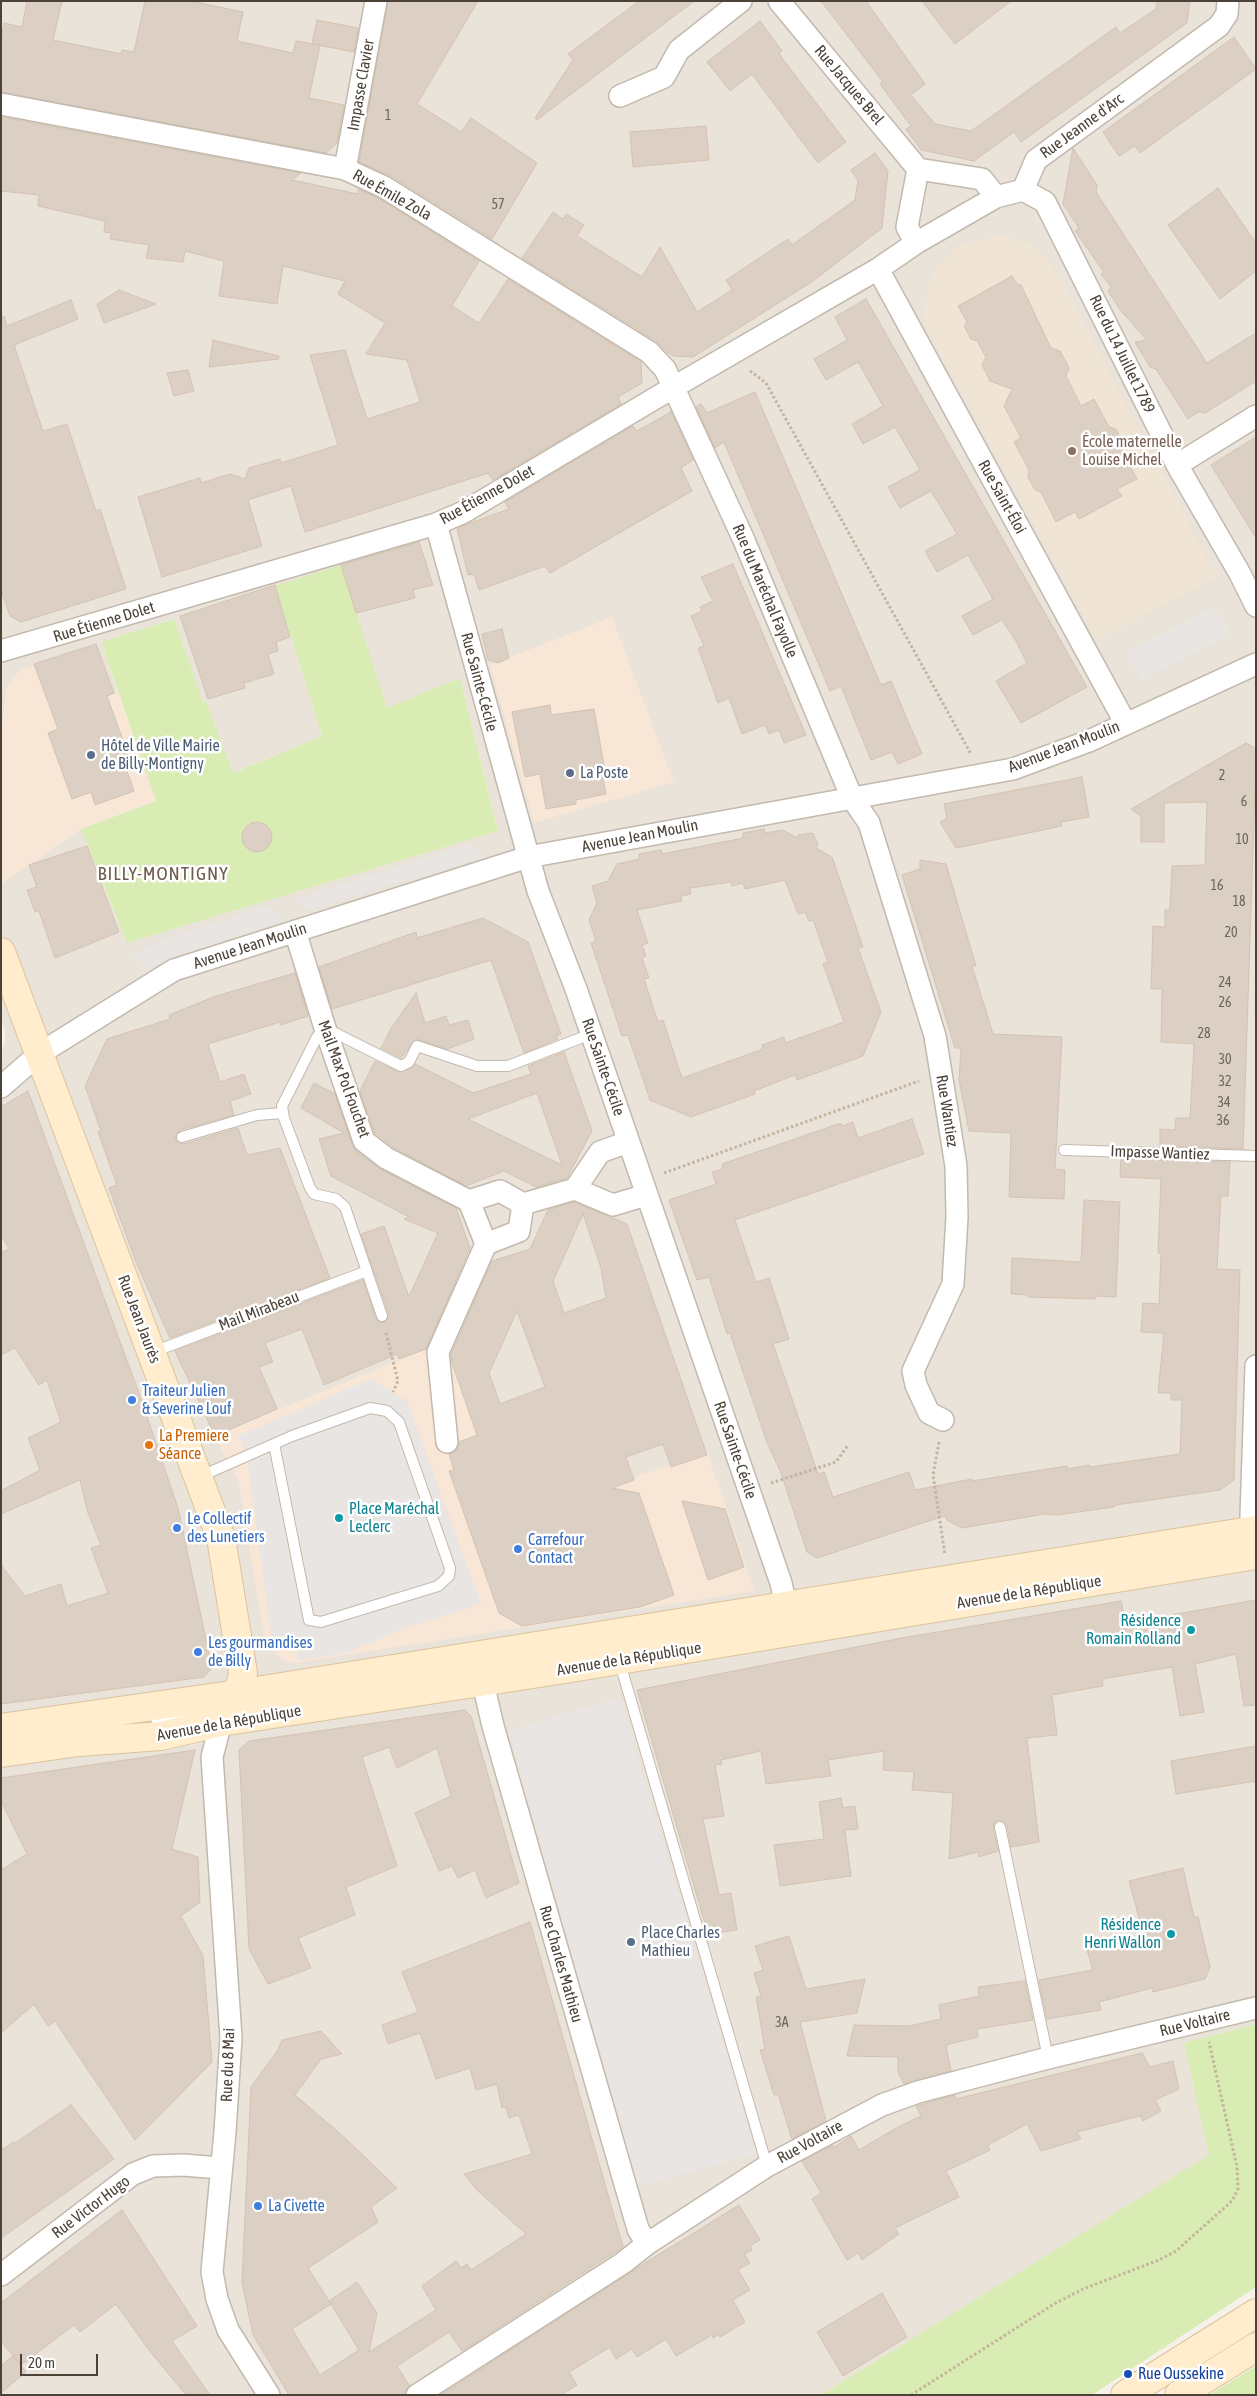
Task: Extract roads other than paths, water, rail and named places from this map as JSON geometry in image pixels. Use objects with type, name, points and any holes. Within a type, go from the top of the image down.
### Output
[{"type":"main road","name":"Rue Jean Jaurès","points":[[4,968],[39,1054],[222,1538],[243,1673],[238,1694]]},
{"type":"main road","name":"Avenue de la République","points":[[1,1752],[79,1742],[160,1736],[221,1722],[619,1660],[797,1613],[948,1579],[1253,1540]]},
{"type":"main road","name":"Avenue de la République","points":[[1,1728],[238,1694],[477,1655],[1226,1560],[1253,1540]]},
{"type":"main road","points":[[221,1722],[238,1694]]},
{"type":"main road","points":[[1125,2395],[1256,2313]]},
{"type":"main road","points":[[1186,2392],[1256,2347]]},
{"type":"street","name":"Impasse Clavier","points":[[345,169],[376,1]]},
{"type":"street","points":[[620,96],[664,77],[679,50],[741,1]]},
{"type":"street","name":"Rue Jacques Brel","points":[[779,1],[918,169]]},
{"type":"street","name":"Rue Jeanne d'Arc","points":[[1022,190],[1036,160],[1219,26],[1227,14],[1228,1]]},
{"type":"street","name":"Rue Émile Zola","points":[[1,104],[345,169],[384,187],[649,352],[665,369],[674,387]]},
{"type":"street","points":[[916,243],[907,227],[918,169],[982,179],[996,197]]},
{"type":"street","points":[[878,269],[916,243],[996,197],[1022,190]]},
{"type":"street","name":"Rue du 14 Juillet 1789","points":[[1022,190],[1045,202],[1178,465],[1239,572],[1256,606]]},
{"type":"street","name":"Rue Étienne Dolet","points":[[1,651],[436,524],[464,512],[878,269]]},
{"type":"street","name":"Rue Saint-Éloi","points":[[878,269],[1126,724]]},
{"type":"street","name":"Rue du Maréchal Fayolle","points":[[674,387],[743,538],[852,798]]},
{"type":"street","points":[[1178,465],[1256,416]]},
{"type":"street","name":"Rue Sainte-Cécile","points":[[436,524],[538,891],[591,1034],[748,1490],[797,1613]]},
{"type":"street","name":"Avenue Jean Moulin","points":[[1,1087],[39,1054],[174,970],[528,857],[1013,769],[1089,741],[1256,664]]},
{"type":"street","name":"Rue Wantiez","points":[[852,798],[869,824],[934,1036],[956,1166],[957,1217],[953,1284],[913,1371],[916,1385],[929,1412],[943,1420]]},
{"type":"street","name":"Mail Max Pol Fouchet","points":[[296,931],[325,1028],[364,1141],[386,1158],[469,1201]]},
{"type":"street","points":[[575,1189],[600,1152],[628,1142]]},
{"type":"street","points":[[486,1244],[469,1201],[500,1191],[524,1204],[575,1189],[613,1205],[644,1189]]},
{"type":"street","points":[[447,1442],[438,1352],[486,1244],[519,1231],[524,1204]]},
{"type":"street","points":[[1253,1540],[1251,1516],[1256,1366]]},
{"type":"street","name":"Rue Charles Mathieu","points":[[477,1655],[481,1683],[638,2229],[647,2244]]},
{"type":"street","name":"Rue du 8 Mai","points":[[221,1722],[212,1757],[231,2038],[225,2132],[220,2168],[212,2272],[217,2299],[228,2330],[269,2395]]},
{"type":"street","name":"Rue Voltaire","points":[[417,2395],[623,2263],[647,2244],[767,2166],[823,2134],[882,2105],[918,2092],[1048,2058],[1256,2008]]},
{"type":"street","name":"Rue Victor Hugo","points":[[1,2275],[133,2174],[154,2166],[183,2165],[220,2168]]},
{"type":"lane","points":[[382,1316],[345,1206],[336,1199],[314,1194],[310,1188],[283,1113],[282,1106],[316,1037],[325,1028],[402,1066],[409,1062],[417,1046],[477,1066],[508,1066],[591,1034]]},
{"type":"lane","points":[[182,1137],[256,1115],[283,1113]]},
{"type":"lane","name":"Impasse Wantiez","points":[[1064,1150],[1256,1156]]},
{"type":"lane","name":"Mail Mirabeau","points":[[152,1353],[367,1271]]},
{"type":"lane","points":[[198,1477],[274,1444],[370,1408],[387,1412],[398,1422],[450,1568],[449,1576],[438,1586],[321,1622],[309,1620],[274,1444]]},
{"type":"lane","points":[[797,1613],[841,1608]]},
{"type":"lane","points":[[619,1660],[767,2166]]},
{"type":"lane","points":[[146,1721],[174,1717],[221,1722]]},
{"type":"lane","points":[[1000,1827],[1048,2058]]},
{"type":"place","name":"École maternelle Louise Michel","points":[[1072,451]]},
{"type":"place","name":"Hôtel de Ville Mairie de Billy-Montigny","points":[[91,755]]},
{"type":"place","name":"La Poste","points":[[570,773]]},
{"type":"place","name":"Traiteur Julien & Severine Louf","points":[[132,1400]]},
{"type":"place","name":"La Premiere Séance","points":[[149,1445]]},
{"type":"place","name":"Place Maréchal Leclerc","points":[[339,1518]]},
{"type":"place","name":"Le Collectif des Lunetiers","points":[[177,1528]]},
{"type":"place","name":"Carrefour Contact","points":[[518,1549]]},
{"type":"place","name":"Résidence Romain Rolland","points":[[1191,1630]]},
{"type":"place","name":"Les gourmandises de Billy","points":[[198,1652]]},
{"type":"place","name":"Résidence Henri Wallon","points":[[1171,1934]]},
{"type":"place","name":"Place Charles Mathieu","points":[[631,1942]]},
{"type":"place","name":"La Civette","points":[[258,2206]]},
{"type":"place","name":"Rue Oussekine","points":[[1128,2374]]},
{"type":"district","name":"BILLY-MONTIGNY","points":[[163,874]]}]
